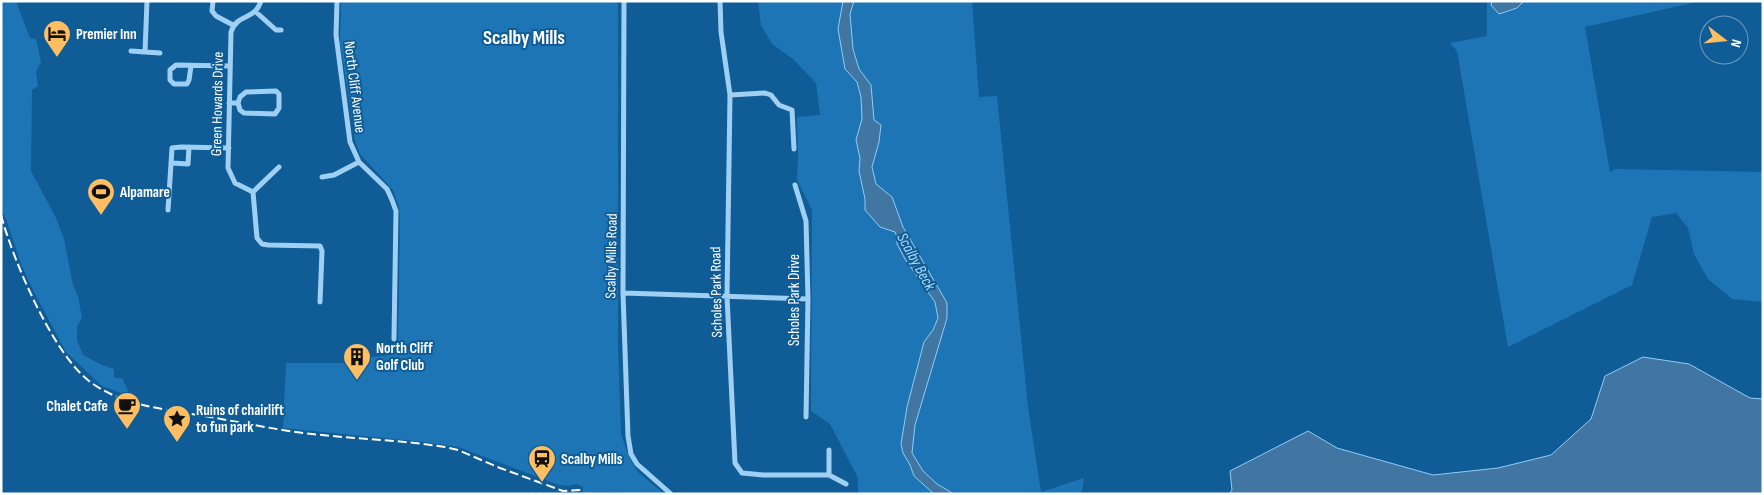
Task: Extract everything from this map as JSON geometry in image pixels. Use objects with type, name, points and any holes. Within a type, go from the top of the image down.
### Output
[{"type":"street","points":[[145,52],[148,1]]},
{"type":"street","points":[[213,1],[212,11],[216,16],[233,25],[256,12],[261,1]]},
{"type":"street","name":"North Cliff Avenue","points":[[337,1],[336,35],[350,142],[358,162],[386,189],[396,211],[394,339]]},
{"type":"street","name":"Scalby Mills Road","points":[[624,1],[623,293],[628,436],[631,454],[641,468],[671,494]]},
{"type":"street","name":"Scholes Park Road","points":[[720,1],[721,32],[730,95],[727,296],[735,463],[742,472],[763,475],[828,475],[846,484]]},
{"type":"street","points":[[256,12],[276,30],[281,30]]},
{"type":"street","name":"Green Howards Drive","points":[[233,25],[229,66],[228,168],[235,183],[253,192]]},
{"type":"street","points":[[131,51],[160,53]]},
{"type":"street","points":[[190,66],[187,84],[174,84],[170,80],[170,70],[176,65],[229,66]]},
{"type":"street","points":[[276,91],[279,94],[279,108],[275,114],[244,113],[240,110],[238,103],[240,97],[246,92],[276,91]]},
{"type":"street","points":[[730,95],[765,93],[771,95],[779,105],[792,110],[794,149]]},
{"type":"street","points":[[229,103],[238,103]]},
{"type":"street","points":[[172,163],[188,164],[189,147]]},
{"type":"street","points":[[168,210],[172,148],[229,148]]},
{"type":"street","points":[[322,177],[334,175],[358,162]]},
{"type":"street","points":[[279,167],[253,192],[257,238],[262,244],[268,245],[320,246],[322,251],[320,302]]},
{"type":"street","name":"Scholes Park Drive","points":[[795,185],[806,221],[808,299],[806,417]]},
{"type":"street","points":[[623,293],[808,299]]},
{"type":"street","points":[[828,475],[829,450]]},
{"type":"shaded area","points":[[1,1],[16,1],[30,38],[36,39],[41,62],[36,72],[38,86],[32,90],[31,171],[56,218],[64,239],[82,318],[77,326],[77,340],[83,355],[114,369],[114,378],[122,378],[132,397],[102,386],[66,352],[21,264],[1,209]]},
{"type":"shaded area","name":"North Cliff Golf Club","points":[[341,1],[618,1],[618,346],[621,434],[629,457],[638,472],[664,494],[596,492],[583,494],[583,487],[576,484],[568,486],[559,485],[458,447],[283,428],[286,363],[346,363],[348,353],[362,353],[372,357],[391,355],[398,340],[399,207],[393,190],[360,154],[355,140],[340,42]]},
{"type":"shaded area","points":[[758,1],[843,1],[838,29],[845,69],[857,82],[861,97],[862,119],[856,140],[860,158],[859,171],[865,199],[865,210],[880,227],[895,232],[897,244],[905,259],[935,302],[938,318],[933,330],[924,342],[903,453],[914,476],[934,494],[858,494],[858,478],[830,424],[811,411],[812,210],[797,180],[797,117],[820,115],[816,83],[793,59],[772,44],[761,25]]},
{"type":"shaded area","points":[[854,1],[972,1],[979,97],[997,96],[1028,407],[1041,492],[1084,478],[1082,491],[1078,494],[954,494],[937,484],[923,471],[911,453],[915,425],[947,303],[903,227],[892,197],[876,184],[872,167],[879,142],[874,120],[871,85],[859,69],[853,49],[850,14]]},
{"type":"shaded area","points":[[1487,1],[1492,1],[1491,5],[1517,8],[1524,1],[1701,1],[1585,27],[1610,172],[1615,169],[1763,172],[1763,302],[1732,299],[1708,279],[1694,254],[1688,228],[1676,213],[1652,217],[1632,285],[1508,347],[1457,51],[1450,43],[1487,36]]},
{"type":"water","name":"Scalby Beck","points":[[843,1],[854,1],[850,14],[853,49],[859,69],[871,85],[874,120],[881,125],[879,142],[872,167],[876,184],[892,197],[903,227],[947,303],[947,318],[915,425],[912,453],[923,471],[937,484],[954,494],[934,494],[914,476],[903,453],[901,444],[907,407],[924,342],[933,330],[938,318],[935,302],[905,259],[897,244],[895,232],[880,227],[865,210],[865,199],[859,171],[860,158],[856,140],[862,119],[861,97],[857,82],[845,69],[838,29]]},
{"type":"water","points":[[1492,1],[1524,1],[1517,8],[1499,14],[1491,5]]},
{"type":"water","points":[[1643,357],[1689,364],[1750,398],[1763,399],[1763,494],[1229,494],[1232,490],[1230,471],[1308,431],[1337,448],[1433,475],[1498,468],[1551,455],[1591,419],[1605,376]]},
{"type":"railway","points":[[1,215],[24,280],[48,328],[61,349],[89,381],[115,396],[144,405],[285,430],[445,447],[458,450],[563,491],[581,490]]},
{"type":"place","name":"Premier Inn","points":[[57,58]]},
{"type":"place","name":"Alpamare","points":[[101,216]]},
{"type":"place","name":"North Cliff Golf Club","points":[[357,381]]},
{"type":"place","name":"Chalet Cafe","points":[[127,430]]},
{"type":"place","name":"Ruins of chairlift to fun park","points":[[177,443]]},
{"type":"place","name":"Scalby Mills","points":[[542,483]]},
{"type":"district","name":"Scalby Mills","points":[[524,37]]}]
